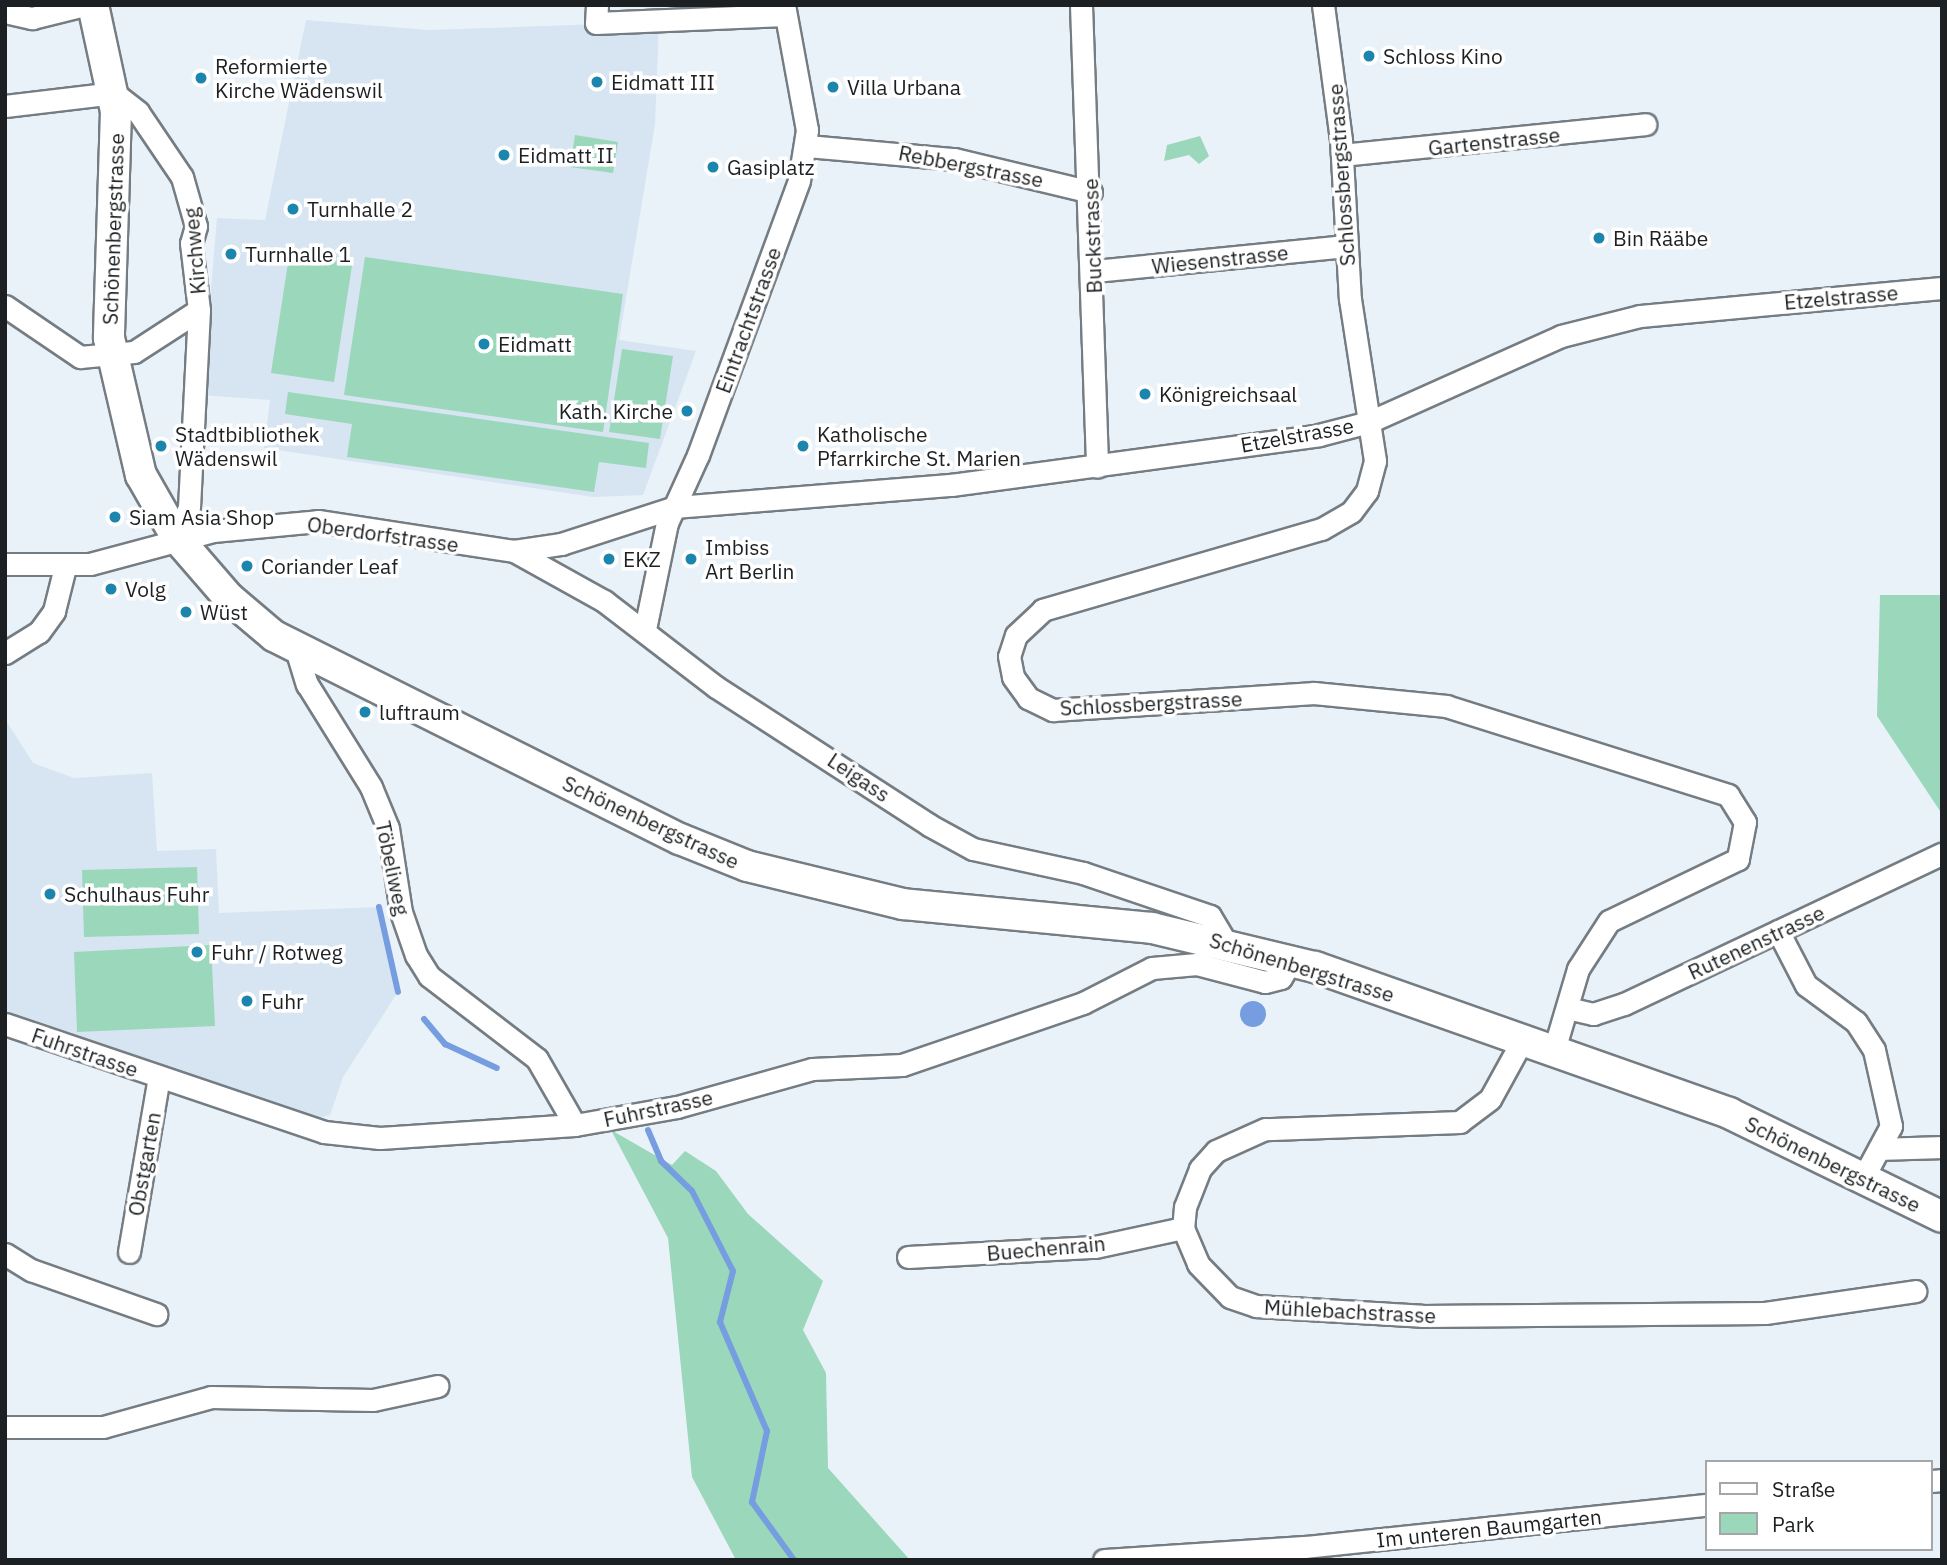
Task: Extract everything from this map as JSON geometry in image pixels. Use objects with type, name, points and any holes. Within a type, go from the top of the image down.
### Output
[{"type":"street","points":[[5,12],[32,18],[85,5]]},
{"type":"street","name":"Schönenbergstrasse","points":[[93,5],[114,93],[111,355],[145,484],[177,538],[229,598],[296,649],[747,866],[903,904],[1107,922],[1225,941],[1291,960],[1729,1113],[1864,1176],[1942,1217]]},
{"type":"street","name":"Buckstrasse","points":[[1081,5],[1094,271],[1097,467]]},
{"type":"street","name":"Schlossbergstrasse","points":[[1323,5],[1342,155],[1346,246],[1372,476],[1341,520],[1044,610],[1016,635],[1009,656],[1013,677],[1028,698],[1053,710],[1314,693],[1434,704],[1727,795],[1745,822],[1738,859],[1609,921],[1591,941],[1554,1050]]},
{"type":"street","points":[[596,14],[659,22],[784,10]]},
{"type":"street","name":"Eintrachtstrasse","points":[[645,629],[654,569],[807,146],[784,10]]},
{"type":"street","points":[[5,106],[114,93]]},
{"type":"street","name":"Kirchweg","points":[[114,93],[138,112],[182,177],[195,226],[191,243],[199,310],[189,508],[177,538]]},
{"type":"street","name":"Gartenstrasse","points":[[1342,155],[1645,124]]},
{"type":"street","name":"Rebbergstrasse","points":[[807,146],[954,159],[1091,192]]},
{"type":"street","name":"Wiesenstrasse","points":[[1094,271],[1346,246]]},
{"type":"street","name":"Etzelstrasse","points":[[675,507],[1097,467],[1368,422],[1561,336],[1628,318],[1942,288]]},
{"type":"street","name":"Kirchweg","points":[[5,306],[80,357],[134,352],[199,310]]},
{"type":"street","name":"Oberdorfstrasse","points":[[5,564],[65,567],[177,538],[318,521],[514,551],[561,544],[675,507]]},
{"type":"street","name":"Leigass","points":[[514,551],[645,629],[716,687],[940,831],[973,849],[1083,873],[1210,916],[1225,941]]},
{"type":"street","points":[[5,653],[39,632],[54,611],[65,567]]},
{"type":"street","name":"Töbeliweg","points":[[296,649],[307,684],[371,787],[388,828],[401,912],[416,955],[429,976],[537,1059],[575,1125]]},
{"type":"street","name":"Rutenenstrasse","points":[[1567,1008],[1593,1014],[1625,1004],[1942,853]]},
{"type":"street","points":[[1777,931],[1806,985],[1856,1022],[1874,1050],[1891,1126],[1864,1176]]},
{"type":"street","name":"Fuhrstrasse","points":[[5,1024],[324,1132],[355,1136],[575,1125],[677,1107],[812,1069],[902,1065],[1083,1003],[1152,968],[1196,964],[1265,982],[1281,978],[1291,960]]},
{"type":"street","points":[[1183,1228],[1200,1169],[1239,1137],[1287,1127],[1460,1122],[1490,1099],[1523,1039]]},
{"type":"street","name":"Obstgarten","points":[[129,1252],[159,1077]]},
{"type":"street","points":[[1879,1149],[1942,1147]]},
{"type":"street","name":"Buechenrain","points":[[908,1257],[1096,1247],[1183,1228]]},
{"type":"street","name":"Mühlebachstrasse","points":[[1183,1228],[1211,1281],[1230,1297],[1256,1306],[1564,1319],[1765,1313],[1915,1291]]},
{"type":"street","points":[[5,1254],[32,1270],[156,1314]]},
{"type":"street","points":[[5,1427],[103,1427],[211,1398],[373,1400],[438,1386]]},
{"type":"street","name":"Im unteren Baumgarten","points":[[1104,1560],[1305,1547],[1706,1505]]},
{"type":"shaded area","name":"Eidmatt","points":[[306,20],[428,30],[659,22],[655,124],[619,340],[696,351],[643,495],[593,497],[264,448],[270,400],[202,395],[217,218],[265,220]]},
{"type":"shaded area","name":"Fuhr / Rotweg","points":[[5,719],[33,763],[74,778],[152,773],[157,851],[216,849],[219,913],[379,907],[398,992],[343,1077],[330,1115],[314,1119],[5,1015]]},
{"type":"green space","points":[[575,135],[618,142],[613,173],[570,167]]},
{"type":"green space","points":[[1200,136],[1209,156],[1199,164],[1189,155],[1164,161],[1167,145]]},
{"type":"green space","points":[[290,250],[353,259],[334,382],[271,373]]},
{"type":"green space","name":"Eidmatt","points":[[365,257],[623,294],[603,432],[344,395]]},
{"type":"green space","points":[[622,349],[673,356],[660,439],[609,432]]},
{"type":"green space","points":[[288,392],[649,443],[646,468],[599,462],[594,492],[347,457],[352,424],[285,414]]},
{"type":"green space","points":[[1880,595],[1942,595],[1942,814],[1877,716]]},
{"type":"green space","points":[[197,867],[199,934],[84,937],[82,870]]},
{"type":"green space","points":[[211,945],[215,1026],[77,1032],[74,952]]},
{"type":"green space","points":[[611,1130],[672,1165],[685,1151],[716,1171],[748,1214],[823,1281],[803,1330],[826,1373],[828,1468],[910,1560],[736,1560],[692,1477],[668,1238]]},
{"type":"water","points":[[1253,1001],[1262,1005],[1266,1014],[1262,1023],[1253,1027],[1244,1023],[1240,1014],[1244,1005]]},
{"type":"waterway","points":[[379,907],[398,992]]},
{"type":"waterway","points":[[424,1019],[445,1044],[497,1068]]},
{"type":"waterway","points":[[648,1130],[661,1161],[692,1191],[733,1271],[720,1322],[767,1431],[752,1502],[794,1560]]},
{"type":"place","name":"Schloss Kino","points":[[1369,56]]},
{"type":"place","name":"Reformierte Kirche Wädenswil","points":[[201,78]]},
{"type":"place","name":"Eidmatt III","points":[[597,82]]},
{"type":"place","name":"Villa Urbana","points":[[833,87]]},
{"type":"place","name":"Eidmatt II","points":[[504,155]]},
{"type":"place","name":"Gasiplatz","points":[[713,167]]},
{"type":"place","name":"Turnhalle 2","points":[[293,209]]},
{"type":"place","name":"Bin Rääbe","points":[[1599,238]]},
{"type":"place","name":"Turnhalle 1","points":[[231,254]]},
{"type":"place","name":"Eidmatt","points":[[484,344]]},
{"type":"place","name":"Königreichsaal","points":[[1145,394]]},
{"type":"place","name":"Kath. Kirche","points":[[687,411]]},
{"type":"place","name":"Stadtbibliothek Wädenswil","points":[[161,446]]},
{"type":"place","name":"Katholische Pfarrkirche St. Marien","points":[[803,446]]},
{"type":"place","name":"Siam Asia Shop","points":[[115,517]]},
{"type":"place","name":"EKZ","points":[[609,559]]},
{"type":"place","name":"Imbiss Art Berlin","points":[[691,559]]},
{"type":"place","name":"Coriander Leaf","points":[[247,566]]},
{"type":"place","name":"Volg","points":[[111,589]]},
{"type":"place","name":"Wüst","points":[[186,612]]},
{"type":"place","name":"luftraum","points":[[365,712]]},
{"type":"place","name":"Schulhaus Fuhr","points":[[50,894]]},
{"type":"place","name":"Fuhr / Rotweg","points":[[197,952]]},
{"type":"place","name":"Fuhr","points":[[247,1001]]}]
